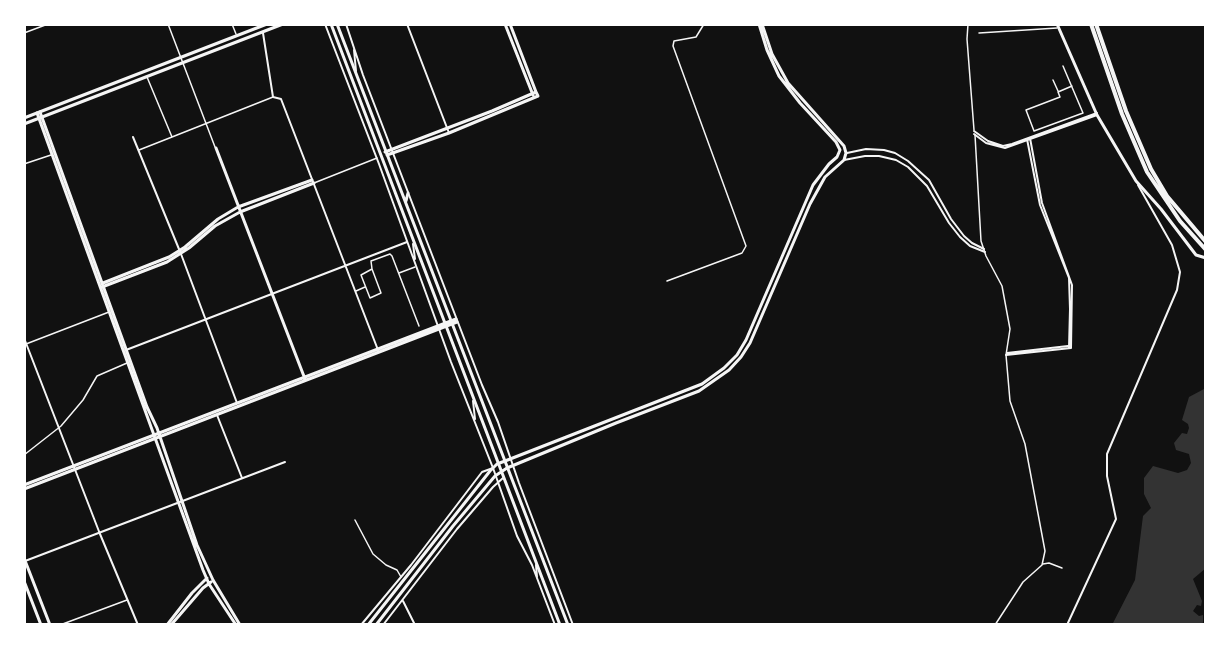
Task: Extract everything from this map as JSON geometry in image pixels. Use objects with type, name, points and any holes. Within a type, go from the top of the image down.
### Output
[{"type":"highway","points":[[1091,24],[1122,114],[1146,172],[1163,199],[1195,234],[1206,242]]},
{"type":"highway","points":[[1096,24],[1142,151],[1167,196],[1206,250]]},
{"type":"main road","points":[[24,118],[39,115],[146,76],[267,24]]},
{"type":"main road","points":[[24,124],[39,115],[183,59],[283,24]]},
{"type":"main road","points":[[331,24],[560,625]]},
{"type":"main road","points":[[338,24],[568,625]]},
{"type":"main road","points":[[392,151],[449,133],[538,96],[534,93],[505,24]]},
{"type":"main road","points":[[510,24],[534,93]]},
{"type":"main road","points":[[376,625],[437,546],[500,471],[616,423],[699,392],[729,370],[750,343],[817,190],[825,177],[844,160],[846,153],[844,146],[798,96],[783,76],[769,48],[761,24]]},
{"type":"main road","points":[[368,625],[497,464],[692,388],[712,378],[724,368],[747,340],[813,185],[840,150],[836,142],[779,76],[767,50],[761,24]]},
{"type":"main road","points":[[1058,26],[1097,114],[1136,181],[1196,255],[1206,258]]},
{"type":"main road","points":[[386,154],[534,93]]},
{"type":"main road","points":[[39,115],[102,285],[109,312],[157,436]]},
{"type":"main road","points":[[39,115],[207,579],[238,625]]},
{"type":"main road","points":[[216,148],[305,379]]},
{"type":"main road","points":[[102,285],[180,253],[214,226],[240,212],[313,182]]},
{"type":"main road","points":[[180,253],[208,226],[238,207],[313,182]]},
{"type":"main road","points":[[405,203],[408,193]]},
{"type":"main road","points":[[24,487],[457,321]]},
{"type":"main road","points":[[157,436],[217,415],[238,405]]},
{"type":"main road","points":[[180,502],[213,580],[238,625]]},
{"type":"main road","points":[[25,560],[50,625]]},
{"type":"main road","points":[[169,625],[192,593],[211,575]]},
{"type":"main road","points":[[169,625],[213,580]]},
{"type":"main road","points":[[24,581],[41,625]]},
{"type":"street","points":[[24,33],[48,24]]},
{"type":"street","points":[[168,24],[216,148]]},
{"type":"street","points":[[232,24],[237,36]]},
{"type":"street","points":[[325,24],[517,536],[555,625]]},
{"type":"street","points":[[346,24],[363,75],[514,465],[573,625]]},
{"type":"street","points":[[407,24],[449,133]]},
{"type":"street","points":[[667,281],[742,253],[746,246],[673,46],[674,41],[696,37],[704,24]]},
{"type":"street","points":[[968,24],[967,39],[981,240],[1002,286],[1010,329],[1006,354],[1010,401],[1025,444],[1045,551],[1042,565]]},
{"type":"street","points":[[979,33],[1054,29],[1058,26]]},
{"type":"street","points":[[262,32],[273,97]]},
{"type":"street","points":[[353,43],[357,74]]},
{"type":"street","points":[[1053,80],[1060,97],[1026,110],[1034,131],[1083,112],[1064,66]]},
{"type":"street","points":[[146,76],[172,137]]},
{"type":"street","points":[[1058,92],[1072,86]]},
{"type":"street","points":[[139,150],[273,97],[281,99],[378,351]]},
{"type":"street","points":[[974,133],[1003,146],[1029,140],[1097,114]]},
{"type":"street","points":[[1029,140],[1097,114]]},
{"type":"street","points":[[1057,122],[1059,128]]},
{"type":"street","points":[[133,137],[238,405]]},
{"type":"street","points":[[1006,354],[1070,347],[1073,294],[1071,278],[1042,203],[1029,140]]},
{"type":"street","points":[[846,153],[866,149],[885,151],[908,161],[929,180],[964,236],[985,251]]},
{"type":"street","points":[[24,164],[52,155]]},
{"type":"street","points":[[313,182],[381,156]]},
{"type":"street","points":[[844,160],[865,156],[884,157],[906,166],[927,186],[960,237],[969,246],[985,251]]},
{"type":"street","points":[[1067,625],[1116,519],[1107,476],[1107,454],[1178,290],[1180,272],[1172,246],[1136,181]]},
{"type":"street","points":[[412,235],[417,266]]},
{"type":"street","points":[[125,350],[408,242]]},
{"type":"street","points":[[372,269],[361,275],[370,298],[381,293],[371,261],[390,254],[419,326]]},
{"type":"street","points":[[399,273],[417,266]]},
{"type":"street","points":[[356,291],[366,287]]},
{"type":"street","points":[[26,344],[109,312]]},
{"type":"street","points":[[24,338],[138,625]]},
{"type":"street","points":[[24,455],[58,428],[83,400],[97,376],[128,362]]},
{"type":"street","points":[[473,400],[475,422]]},
{"type":"street","points":[[217,415],[242,478]]},
{"type":"street","points":[[25,560],[100,534],[285,462]]},
{"type":"street","points":[[361,625],[411,565],[482,472],[493,468]]},
{"type":"street","points":[[383,625],[451,537],[497,482],[503,478]]},
{"type":"street","points":[[354,520],[373,554],[386,565],[397,570],[401,577]]},
{"type":"street","points":[[437,546],[451,537]]},
{"type":"street","points":[[536,559],[537,579]]},
{"type":"street","points":[[411,565],[420,561]]},
{"type":"street","points":[[995,625],[1023,582],[1042,565],[1049,562],[1062,568]]},
{"type":"street","points":[[60,625],[128,599]]},
{"type":"street","points":[[402,601],[415,625]]},
{"type":"shaded area","points":[[1206,383],[1206,568],[1193,579],[1202,601],[1201,606],[1197,605],[1193,611],[1199,616],[1203,615],[1202,625],[1112,625],[1135,580],[1143,516],[1151,508],[1144,494],[1144,478],[1153,466],[1178,473],[1187,470],[1191,463],[1189,454],[1176,450],[1174,443],[1182,433],[1187,434],[1189,428],[1188,424],[1182,420],[1189,397],[1204,389]]}]
